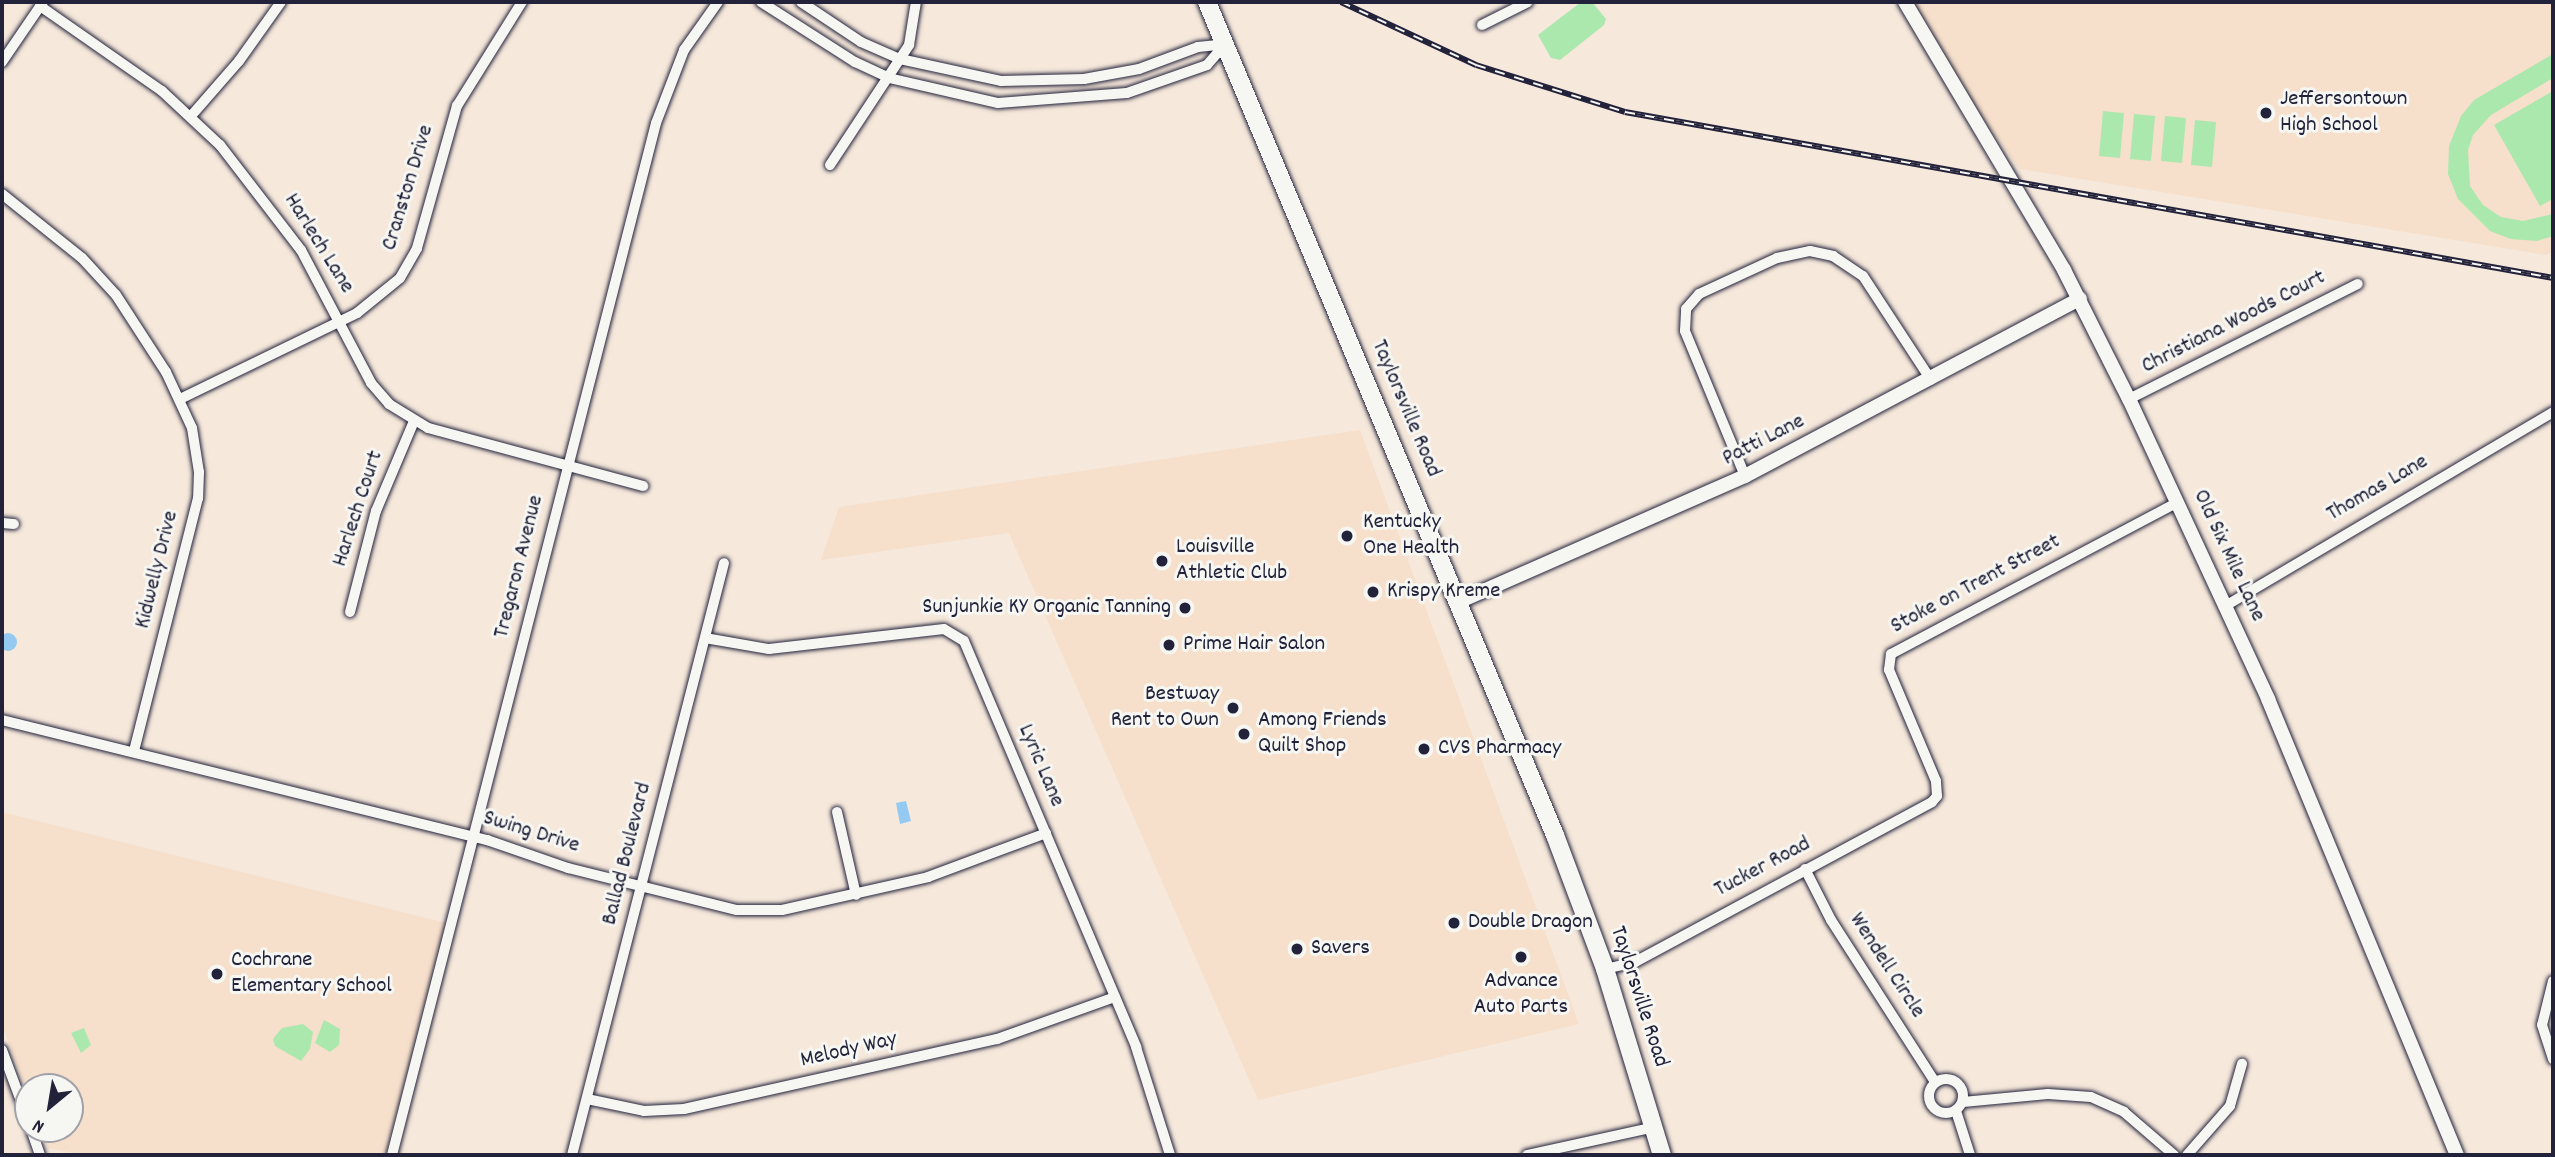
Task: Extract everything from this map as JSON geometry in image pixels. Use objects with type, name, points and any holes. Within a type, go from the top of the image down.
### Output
[{"type":"main road","name":"Taylorsville Road","points":[[1208,2],[1458,602],[1605,969],[1662,1155]]},
{"type":"street","points":[[191,116],[239,61],[281,2]]},
{"type":"street","name":"Cranston Drive","points":[[180,399],[340,322],[379,299],[407,268],[417,248],[457,106],[522,2]]},
{"type":"street","name":"Tregaron Avenue","points":[[392,1155],[664,98],[684,50],[718,2]]},
{"type":"street","points":[[761,2],[855,62],[889,78],[998,103],[1099,97],[1136,91],[1207,65],[1225,44]]},
{"type":"street","points":[[801,2],[861,42],[900,59],[973,77],[1057,82],[1139,69],[1198,47],[1225,44]]},
{"type":"street","points":[[830,165],[909,44],[916,2]]},
{"type":"street","points":[[1482,26],[1528,2]]},
{"type":"street","name":"Old Six Mile Lane","points":[[1905,2],[2080,299],[2129,399],[2227,605],[2457,1155]]},
{"type":"street","points":[[2,62],[41,4]]},
{"type":"street","name":"Harlech Lane","points":[[41,4],[121,60],[191,116],[281,219],[379,394],[414,421],[643,486]]},
{"type":"street","name":"Kidwelly Drive","points":[[2,194],[82,258],[116,295],[180,399],[198,455],[198,498],[134,751]]},
{"type":"street","points":[[1745,476],[1685,331],[1686,309],[1699,294],[1777,258],[1810,251],[1833,256],[1863,275],[1930,380]]},
{"type":"street","name":"Christiana Woods Court","points":[[2129,399],[2358,284]]},
{"type":"street","name":"Patti Lane","points":[[1458,602],[1745,476],[2080,299]]},
{"type":"street","name":"Thomas Lane","points":[[2227,605],[2553,412]]},
{"type":"street","name":"Harlech Court","points":[[351,612],[376,511],[414,421]]},
{"type":"street","name":"Stoke on Trent Street","points":[[1937,796],[1936,781],[1889,670],[1891,654],[2178,502]]},
{"type":"street","points":[[2,523],[14,524]]},
{"type":"street","name":"Ballad Boulevard","points":[[572,1155],[724,563]]},
{"type":"street","name":"Lyric Lane","points":[[705,638],[769,649],[936,629],[956,634],[968,648],[1115,997],[1150,1086],[1170,1155]]},
{"type":"street","name":"Swing Drive","points":[[2,720],[473,837],[641,887],[737,910],[764,912],[856,895],[964,867],[1046,833]]},
{"type":"street","name":"Tucker Road","points":[[1605,969],[1635,962],[1937,796]]},
{"type":"street","points":[[836,812],[856,895]]},
{"type":"street","name":"Wendell Circle","points":[[1805,870],[1830,920],[1935,1082]]},
{"type":"street","points":[[2553,981],[2542,1025],[2553,1059]]},
{"type":"street","name":"Melody Way","points":[[587,1099],[644,1111],[684,1109],[997,1039],[1115,997]]},
{"type":"street","points":[[2,1050],[14,1082]]},
{"type":"street","points":[[2187,1155],[2230,1106],[2242,1064]]},
{"type":"street","name":"Wendell Circle","points":[[1935,1082],[1956,1082],[1959,1106],[1944,1114],[1930,1104],[1928,1092],[1935,1082]]},
{"type":"street","points":[[1970,1155],[1959,1106],[2048,1094],[2091,1097],[2124,1112],[2174,1155]]},
{"type":"street","points":[[1527,1155],[1654,1127]]},
{"type":"shaded area","name":"Jeffersontown High School","points":[[1907,2],[2553,2],[2553,251],[2546,255],[2020,169],[1938,58]]},
{"type":"shaded area","points":[[1360,430],[1579,1024],[1258,1100],[1009,533],[821,560],[839,507]]},
{"type":"shaded area","name":"Cochrane Elementary School","points":[[2,812],[446,923],[386,1155],[84,1155],[48,1148],[46,1143],[84,1143],[84,1073],[20,1073],[2,1025]]},
{"type":"green space","points":[[1581,2],[1592,2],[1606,19],[1604,25],[1560,60],[1551,58],[1538,35]]},
{"type":"green space","points":[[2553,54],[2553,78],[2491,115],[2473,135],[2468,150],[2470,186],[2483,205],[2501,217],[2523,221],[2553,214],[2553,236],[2537,241],[2511,239],[2490,231],[2458,199],[2448,174],[2449,146],[2461,116],[2474,100]]},
{"type":"green space","points":[[2553,91],[2553,199],[2540,206],[2494,125]]},
{"type":"green space","points":[[2103,111],[2124,113],[2120,158],[2099,156]]},
{"type":"green space","points":[[2134,114],[2155,116],[2151,161],[2130,159]]},
{"type":"green space","points":[[2165,116],[2186,118],[2182,163],[2161,161]]},
{"type":"green space","points":[[2195,120],[2216,122],[2212,167],[2191,165]]},
{"type":"green space","points":[[324,1020],[340,1029],[339,1045],[330,1052],[315,1043]]},
{"type":"green space","points":[[303,1024],[313,1032],[310,1049],[301,1061],[275,1046],[273,1039],[282,1028]]},
{"type":"green space","points":[[84,1028],[91,1045],[81,1053],[71,1033]]},
{"type":"water","points":[[8,633],[14,636],[17,642],[14,648],[8,651],[2,648],[-1,642],[2,636]]},
{"type":"water","points":[[906,801],[911,821],[900,824],[896,803]]},
{"type":"railway","points":[[1341,2],[1476,65],[1625,112],[2553,278]]},
{"type":"place","name":"Jeffersontown High School","points":[[2266,113]]},
{"type":"place","name":"Kentucky One Health","points":[[1347,536]]},
{"type":"place","name":"Louisville Athletic Club","points":[[1162,561]]},
{"type":"place","name":"Krispy Kreme","points":[[1373,592]]},
{"type":"place","name":"Sunjunkie KY Organic Tanning","points":[[1185,608]]},
{"type":"place","name":"Prime Hair Salon","points":[[1169,645]]},
{"type":"place","name":"Bestway Rent to Own","points":[[1233,708]]},
{"type":"place","name":"Among Friends Quilt Shop","points":[[1244,734]]},
{"type":"place","name":"CVS Pharmacy","points":[[1424,749]]},
{"type":"place","name":"Double Dragon","points":[[1454,923]]},
{"type":"place","name":"Savers","points":[[1297,949]]},
{"type":"place","name":"Advance Auto Parts","points":[[1521,957]]},
{"type":"place","name":"Cochrane Elementary School","points":[[217,974]]}]
